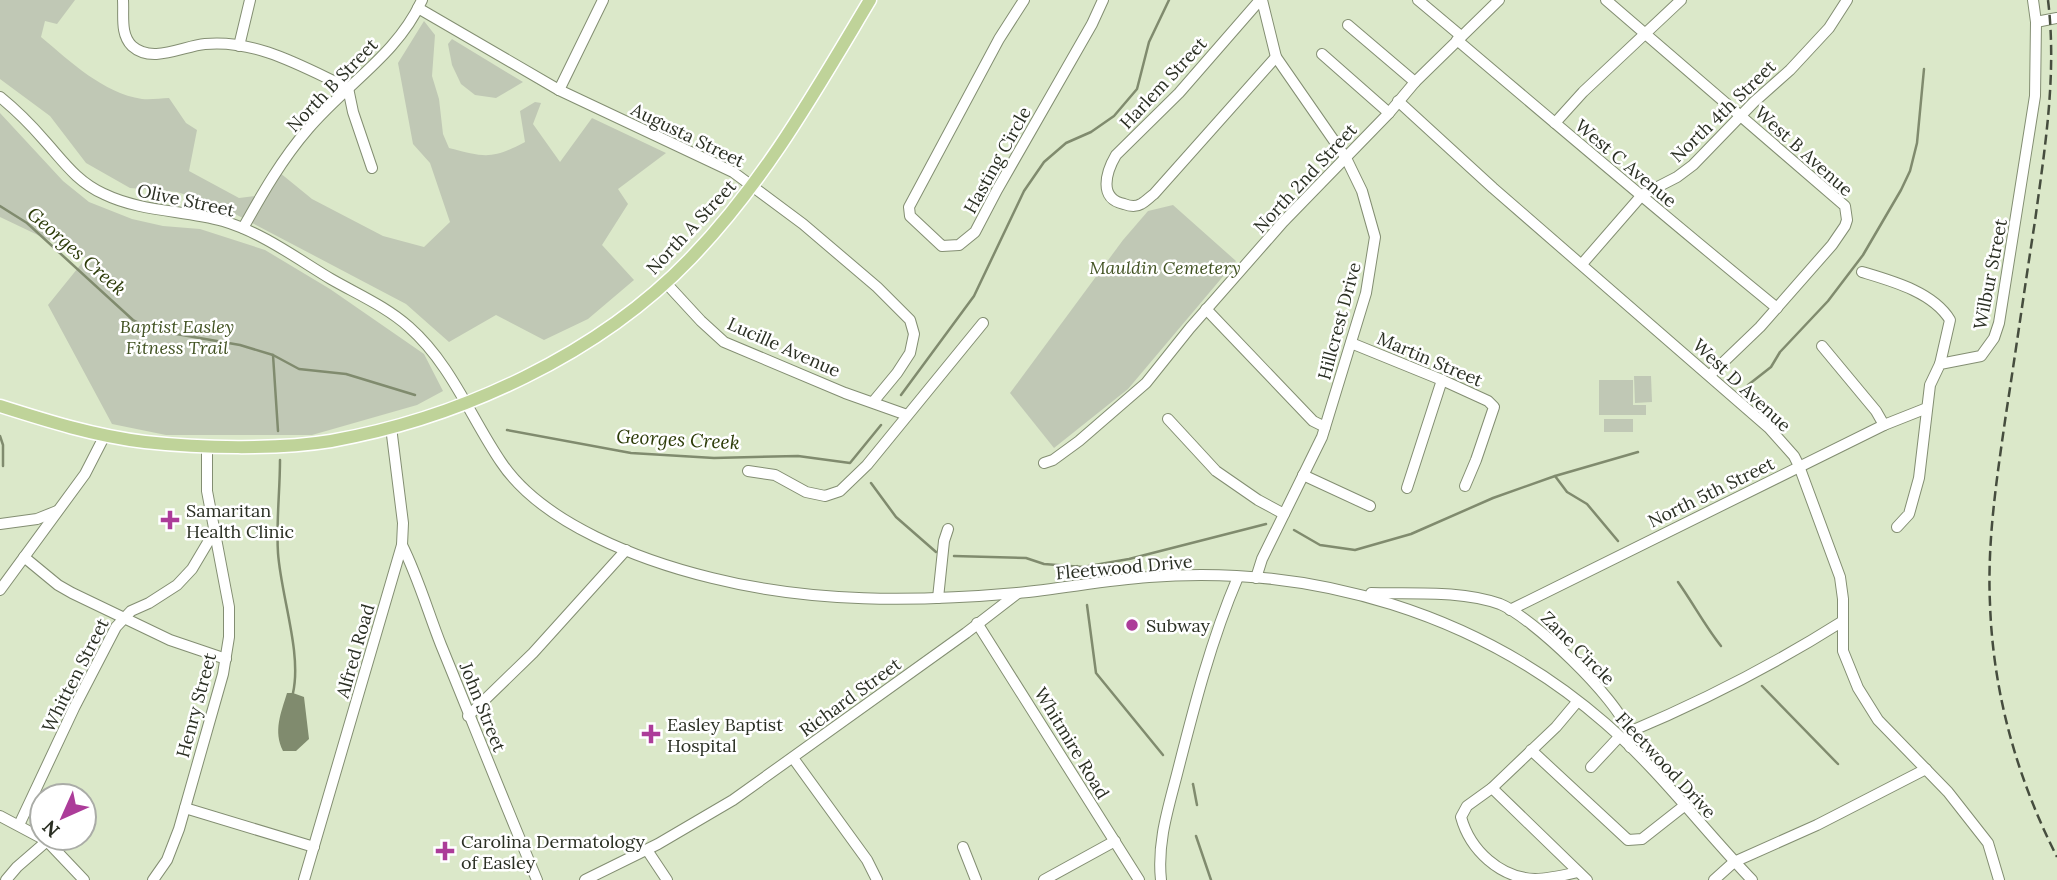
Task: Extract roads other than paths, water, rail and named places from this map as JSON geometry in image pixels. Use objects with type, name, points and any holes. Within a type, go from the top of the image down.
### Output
[{"type":"main road","name":"North A Street","points":[[0,406],[104,435],[142,442],[207,446],[329,441],[391,427],[466,403],[582,345],[614,323],[690,259],[753,186],[794,126],[870,0]]},
{"type":"street","points":[[123,0],[124,34],[133,47],[149,54],[174,52],[205,44],[239,46],[281,56],[348,88],[353,112],[372,168]]},
{"type":"street","points":[[239,46],[250,0]]},
{"type":"street","points":[[559,90],[603,0]]},
{"type":"street","name":"Hasting Circle","points":[[1024,0],[999,39],[909,207],[911,216],[942,246],[959,245],[975,232],[1103,0]]},
{"type":"street","name":"Hillcrest Drive","points":[[1256,578],[1262,559],[1325,427],[1366,293],[1375,237],[1362,191],[1346,158],[1276,57],[1261,0]]},
{"type":"street","name":"Harlem Street","points":[[1261,0],[1179,93],[1116,155],[1108,177],[1107,194],[1113,201],[1140,205],[1154,194],[1276,57]]},
{"type":"street","name":"West C Avenue","points":[[1418,0],[1555,123],[1777,308]]},
{"type":"street","name":"North 2nd Street","points":[[1044,463],[1053,460],[1079,441],[1132,398],[1283,222],[1389,113],[1415,82],[1499,0]]},
{"type":"street","name":"West B Avenue","points":[[1606,0],[1845,206],[1847,212],[1845,226],[1832,245],[1760,327],[1710,375]]},
{"type":"street","points":[[1555,123],[1583,92],[1681,0]]},
{"type":"street","name":"North 4th Street","points":[[1582,264],[1642,195],[1677,177],[1693,165],[1829,28],[1847,0]]},
{"type":"street","name":"Wilbur Street","points":[[1940,364],[1981,356],[1994,338],[1999,323],[2035,96],[2036,22],[2033,0]]},
{"type":"street","name":"Augusta Street","points":[[420,4],[447,28],[559,90],[733,172],[846,260],[892,300],[910,320],[914,334],[910,352],[873,402]]},
{"type":"street","name":"North B Street","points":[[243,228],[280,165],[307,130],[390,50],[420,4]]},
{"type":"street","points":[[2036,22],[2057,18]]},
{"type":"street","points":[[1348,25],[1415,82]]},
{"type":"street","points":[[1321,54],[1389,113]]},
{"type":"street","name":"Olive Street","points":[[0,97],[39,134],[74,174],[97,190],[129,204],[191,213],[256,233],[408,325],[444,368],[466,403]]},
{"type":"street","name":"West D Avenue","points":[[1398,101],[1710,375],[1769,428],[1794,456],[1840,577],[1843,651],[1858,688],[1878,720],[1948,792],[1988,843],[1998,880]]},
{"type":"street","points":[[1862,272],[1915,291],[1944,310],[1950,320],[1940,364],[1930,385],[1919,478],[1909,514],[1897,527]]},
{"type":"street","name":"Lucille Avenue","points":[[665,282],[724,342],[907,415]]},
{"type":"street","points":[[1206,309],[1314,421],[1325,427]]},
{"type":"street","points":[[748,471],[775,475],[806,492],[825,496],[840,491],[867,465],[983,323]]},
{"type":"street","name":"Martin Street","points":[[1350,344],[1442,380],[1488,401],[1494,407],[1465,486]]},
{"type":"street","points":[[1822,346],[1876,411],[1884,425]]},
{"type":"street","points":[[1407,488],[1442,380]]},
{"type":"street","name":"Fleetwood Drive","points":[[466,403],[500,462],[527,494],[545,509],[626,550],[712,578],[859,600],[1018,593],[1150,577],[1238,577],[1326,586],[1414,610],[1462,630],[1533,670],[1624,734],[1629,747],[1752,880]]},
{"type":"street","name":"North 5th Street","points":[[1510,610],[1884,425],[1927,408]]},
{"type":"street","points":[[1168,419],[1216,471],[1284,514]]},
{"type":"street","name":"Alfred Road","points":[[304,880],[401,545],[403,523],[391,427]]},
{"type":"street","points":[[0,590],[85,474],[104,435]]},
{"type":"street","name":"Henry Street","points":[[153,880],[167,860],[185,808],[226,659],[229,637],[229,607],[206,491],[207,446]]},
{"type":"street","points":[[1303,475],[1370,506]]},
{"type":"street","points":[[0,524],[37,519],[57,511]]},
{"type":"street","points":[[938,598],[944,541],[948,529]]},
{"type":"street","name":"Whitten Street","points":[[19,825],[116,627],[123,617],[177,584],[192,569],[214,531]]},
{"type":"street","name":"John Street","points":[[401,545],[413,566],[429,616],[468,716],[537,880]]},
{"type":"street","points":[[468,716],[533,653],[626,550]]},
{"type":"street","points":[[24,558],[58,585],[170,640],[226,659]]},
{"type":"street","points":[[1161,880],[1161,844],[1188,725],[1222,614],[1238,577]]},
{"type":"street","name":"Zane Circle","points":[[1351,592],[1469,597],[1499,604],[1520,614],[1583,671],[1615,708],[1624,734]]},
{"type":"street","name":"Richard Street","points":[[585,880],[647,850],[733,800],[1018,593]]},
{"type":"street","points":[[1591,767],[1624,734],[1686,707],[1790,655],[1843,621]]},
{"type":"street","name":"Whitmire Road","points":[[977,623],[1139,880]]},
{"type":"street","points":[[1577,702],[1492,788],[1467,806],[1461,817],[1465,830],[1485,859],[1503,871],[1537,879],[1578,872]]},
{"type":"street","points":[[1531,750],[1628,839],[1643,839],[1684,806]]},
{"type":"street","points":[[793,758],[867,860],[877,880]]},
{"type":"street","points":[[1714,880],[1734,862],[1816,825],[1926,769]]},
{"type":"street","points":[[1492,788],[1587,880]]},
{"type":"street","points":[[185,808],[314,847]]},
{"type":"street","points":[[0,816],[28,830]]},
{"type":"street","points":[[1044,880],[1115,841]]},
{"type":"street","points":[[963,847],[976,880]]},
{"type":"street","points":[[647,850],[667,880]]},
{"type":"street","points":[[6,880],[34,852]]},
{"type":"street","points":[[57,852],[84,880]]},
{"type":"waterway","points":[[901,395],[974,296],[1024,191],[1044,162],[1066,143],[1091,132],[1114,116],[1137,89],[1149,42],[1169,0]]},
{"type":"waterway","points":[[1748,385],[1771,367],[1780,352],[1828,301],[1863,255],[1901,190],[1910,171],[1917,143],[1924,69]]},
{"type":"waterway","name":"Georges Creek","points":[[0,206],[27,223],[133,320],[153,330],[240,345],[273,355],[299,369],[346,374],[415,395]]},
{"type":"waterway","points":[[273,355],[278,431]]},
{"type":"waterway","name":"Georges Creek","points":[[507,430],[631,453],[714,458],[798,456],[850,463],[881,425]]},
{"type":"waterway","points":[[0,436],[3,466]]},
{"type":"waterway","points":[[1294,530],[1320,545],[1355,550],[1411,534],[1493,498],[1555,476],[1638,452]]},
{"type":"waterway","points":[[280,460],[278,553],[295,660],[293,693]]},
{"type":"waterway","points":[[1555,476],[1567,492],[1587,504],[1618,541]]},
{"type":"waterway","name":"Georges Creek","points":[[871,483],[896,517],[936,552]]},
{"type":"waterway","points":[[954,556],[1026,558],[1044,564],[1083,567],[1129,559],[1266,524]]},
{"type":"waterway","name":"Georges Creek","points":[[1077,566],[1081,574]]},
{"type":"waterway","points":[[1678,582],[1721,646]]},
{"type":"waterway","name":"Georges Creek","points":[[1087,605],[1096,673],[1163,755]]},
{"type":"waterway","points":[[1762,686],[1838,764]]},
{"type":"waterway","name":"Georges Creek","points":[[1193,784],[1197,805]]},
{"type":"waterway","name":"Georges Creek","points":[[1196,836],[1211,880]]},
{"type":"railway","points":[[2048,0],[2051,55],[2046,138],[1996,485],[1989,580],[1992,637],[2002,702],[2019,766],[2057,857]]},
{"type":"place","name":"Samaritan Health Clinic","points":[[170,520]]},
{"type":"place","name":"Subway","points":[[1132,625]]},
{"type":"place","name":"Easley Baptist Hospital","points":[[651,734]]},
{"type":"place","name":"Carolina Dermatology of Easley","points":[[445,851]]},
{"type":"park label","name":"Mauldin Cemetery","points":[[1165,267]]},
{"type":"park label","name":"Baptist Easley Fitness Trail","points":[[177,336]]}]
